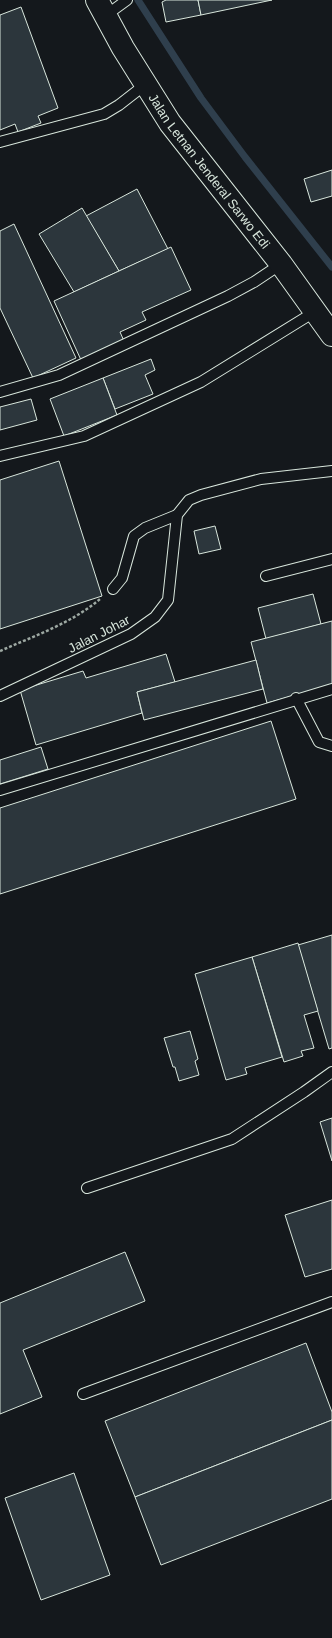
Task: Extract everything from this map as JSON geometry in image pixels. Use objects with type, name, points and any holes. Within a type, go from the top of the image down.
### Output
[{"type":"main road","name":"Jalan Letnan Jenderal Sarwo Edi","points":[[112,5],[146,84],[170,123],[316,310],[332,336]]},
{"type":"lane","points":[[0,142],[104,114],[119,105],[146,84]]},
{"type":"lane","points":[[0,392],[59,375],[228,296],[254,282],[281,264]]},
{"type":"lane","points":[[0,456],[84,436],[201,382],[316,310]]},
{"type":"lane","points":[[113,589],[122,578],[134,536],[145,528],[177,514],[189,500],[201,495],[260,479],[332,471]]},
{"type":"lane","name":"Jalan Johar","points":[[0,696],[131,634],[155,617],[168,600],[177,514]]},
{"type":"lane","points":[[266,576],[332,559]]},
{"type":"lane","points":[[0,790],[296,698],[332,689]]},
{"type":"lane","points":[[296,698],[319,742],[332,746]]},
{"type":"lane","points":[[87,1188],[232,1139],[332,1072]]},
{"type":"lane","points":[[83,1394],[332,1302]]},
{"type":"path","points":[[0,651],[54,627],[92,607],[113,589]]},
{"type":"building","points":[[166,0],[198,0],[201,15],[166,22],[162,2]]},
{"type":"building","points":[[198,0],[272,0],[201,15]]},
{"type":"building","points":[[21,7],[58,108],[38,116],[41,123],[18,132],[15,124],[0,130],[0,15]]},
{"type":"building","points":[[332,170],[332,196],[311,202],[304,179]]},
{"type":"building","points":[[137,189],[168,249],[119,271],[86,216]]},
{"type":"building","points":[[82,208],[119,271],[74,292],[39,234]]},
{"type":"building","points":[[14,224],[76,358],[33,378],[0,308],[0,231]]},
{"type":"building","points":[[171,247],[191,290],[142,312],[146,320],[120,332],[124,341],[81,360],[54,301]]},
{"type":"building","points":[[151,359],[155,370],[145,375],[153,394],[115,409],[103,378]]},
{"type":"building","points":[[103,378],[117,415],[64,436],[50,399]]},
{"type":"building","points":[[31,399],[37,420],[0,430],[0,407]]},
{"type":"building","points":[[59,461],[102,596],[0,629],[0,480]]},
{"type":"building","points":[[215,526],[221,549],[199,554],[194,531]]},
{"type":"building","points":[[313,594],[321,624],[266,639],[258,608]]},
{"type":"building","points":[[332,621],[332,685],[267,703],[251,642]]},
{"type":"building","points":[[166,654],[175,682],[137,692],[142,713],[36,745],[20,690],[83,671],[86,678]]},
{"type":"building","points":[[256,660],[263,689],[144,720],[137,692]]},
{"type":"building","points":[[271,721],[296,799],[0,894],[0,808]]},
{"type":"building","points":[[41,747],[48,769],[0,784],[0,760]]},
{"type":"building","points":[[332,935],[332,1048],[329,1049],[298,945]]},
{"type":"building","points":[[298,943],[318,1011],[304,1015],[314,1048],[301,1051],[303,1056],[284,1062],[252,957]]},
{"type":"building","points":[[252,957],[282,1057],[245,1068],[247,1074],[226,1080],[195,974]]},
{"type":"building","points":[[190,1031],[198,1059],[195,1061],[199,1075],[179,1081],[164,1038]]},
{"type":"building","points":[[332,1118],[332,1161],[320,1122]]},
{"type":"building","points":[[332,1200],[332,1269],[305,1277],[285,1215]]},
{"type":"building","points":[[125,1252],[145,1301],[23,1350],[42,1397],[0,1414],[0,1303]]},
{"type":"building","points":[[306,1343],[332,1412],[332,1420],[135,1497],[105,1421]]},
{"type":"building","points":[[332,1420],[332,1499],[161,1565],[135,1497]]},
{"type":"building","points":[[74,1473],[110,1575],[41,1600],[5,1498]]},
{"type":"waterway","points":[[138,0],[201,98],[245,157],[332,267]]}]
